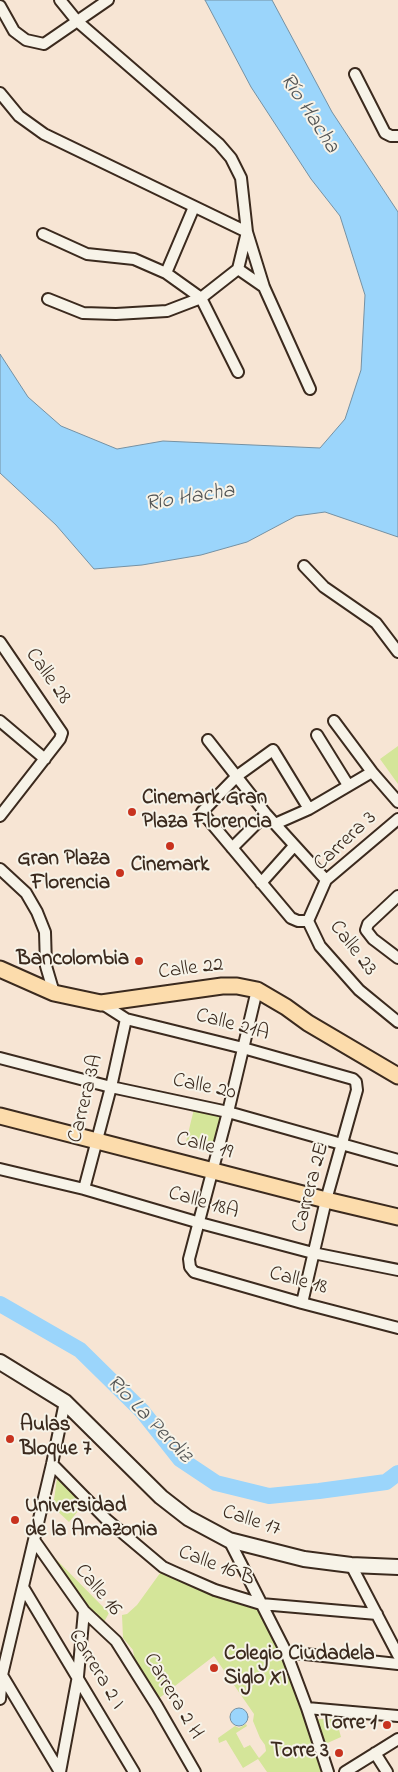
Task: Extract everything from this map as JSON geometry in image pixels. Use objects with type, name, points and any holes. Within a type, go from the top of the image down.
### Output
[{"type":"main road","name":"Calle 22","points":[[0,970],[54,993],[101,1003],[222,986],[237,986],[257,990],[286,1007],[308,1024],[398,1076]]},
{"type":"main road","name":"Calle 19","points":[[0,1116],[398,1217]]},
{"type":"main road","name":"Calle 17","points":[[0,1362],[65,1402],[162,1497],[188,1518],[229,1540],[304,1559],[351,1565],[398,1567]]},
{"type":"street","points":[[60,0],[77,22],[219,144],[232,158],[241,178],[247,232],[264,287],[310,389]]},
{"type":"street","points":[[0,6],[14,31],[26,40],[44,44],[108,0]]},
{"type":"street","points":[[355,74],[385,133],[391,136],[398,136]]},
{"type":"street","points":[[0,93],[19,116],[44,134],[247,232]]},
{"type":"street","points":[[166,272],[194,207]]},
{"type":"street","points":[[48,299],[83,313],[116,314],[167,310],[201,298],[238,268],[247,232]]},
{"type":"street","points":[[43,234],[87,254],[134,259],[166,272],[201,298],[238,372]]},
{"type":"street","points":[[238,268],[264,287]]},
{"type":"street","points":[[304,566],[324,587],[376,623],[398,652]]},
{"type":"street","name":"Calle 28","points":[[0,642],[62,733],[60,739],[45,759]]},
{"type":"street","points":[[0,721],[45,759],[0,816]]},
{"type":"street","points":[[334,721],[372,772],[398,802]]},
{"type":"street","points":[[317,735],[348,785]]},
{"type":"street","points":[[208,740],[266,814],[326,880]]},
{"type":"street","points":[[238,776],[273,750],[309,809]]},
{"type":"street","points":[[275,824],[309,809],[372,772]]},
{"type":"street","name":"Calle 23","points":[[238,776],[202,812],[291,918],[298,921],[308,921],[320,946],[352,983],[398,1022]]},
{"type":"street","points":[[232,848],[266,814]]},
{"type":"street","name":"Carrera 3","points":[[308,921],[326,880],[398,819]]},
{"type":"street","points":[[261,883],[294,846]]},
{"type":"street","points":[[0,869],[26,893],[37,912],[45,932],[46,966],[54,993]]},
{"type":"street","points":[[398,896],[368,924],[366,930],[373,939],[398,958]]},
{"type":"street","points":[[34,985],[46,966]]},
{"type":"street","points":[[200,1223],[257,990]]},
{"type":"street","name":"Calle 21A","points":[[101,1003],[126,1019],[244,1048],[352,1079],[356,1082]]},
{"type":"street","name":"Carrera 3A","points":[[84,1189],[111,1087],[126,1019]]},
{"type":"street","name":"Calle 20","points":[[0,1058],[111,1087],[228,1112],[398,1160]]},
{"type":"street","name":"Carrera 2E","points":[[302,1303],[326,1200],[357,1090],[356,1082]]},
{"type":"street","name":"Calle 18A","points":[[0,1169],[84,1189],[200,1223],[313,1253],[398,1270]]},
{"type":"street","name":"Calle 18","points":[[200,1223],[189,1259],[190,1267],[194,1272],[398,1328]]},
{"type":"street","points":[[0,1699],[2,1675],[65,1402]]},
{"type":"street","name":"Calle 16 B","points":[[52,1464],[106,1519],[163,1567],[215,1590],[261,1604],[377,1614]]},
{"type":"street","name":"Calle 16","points":[[34,1540],[84,1611],[116,1641]]},
{"type":"street","points":[[229,1540],[286,1652],[328,1772]]},
{"type":"street","points":[[351,1565],[398,1655]]},
{"type":"street","name":"Carrera 2 I","points":[[23,1587],[134,1772]]},
{"type":"street","points":[[60,1772],[78,1676],[84,1611]]},
{"type":"street","name":"Carrera 2 H","points":[[116,1641],[157,1706],[195,1772]]},
{"type":"street","points":[[286,1652],[398,1664]]},
{"type":"street","points":[[2,1675],[60,1772]]},
{"type":"street","points":[[307,1708],[398,1716]]},
{"type":"street","points":[[344,1772],[398,1740]]},
{"type":"street","points":[[375,1753],[387,1772]]},
{"type":"green space","points":[[398,746],[398,784],[380,759]]},
{"type":"green space","points":[[194,1109],[221,1116],[212,1153],[185,1146]]},
{"type":"green space","points":[[57,1478],[83,1505],[69,1522],[53,1507]]},
{"type":"green space","points":[[44,1547],[109,1613],[103,1624],[88,1611]]},
{"type":"green space","name":"Colegio Ciudadela Siglo XI","points":[[163,1569],[260,1607],[282,1653],[326,1772],[267,1772],[258,1759],[243,1768],[226,1740],[219,1743],[218,1738],[235,1726],[239,1728],[246,1724],[247,1726],[236,1733],[244,1748],[250,1745],[259,1758],[266,1751],[265,1745],[253,1721],[254,1714],[214,1656],[158,1699],[135,1662],[133,1650],[123,1638],[122,1615],[127,1614],[137,1605]]},
{"type":"green space","points":[[314,1719],[336,1719],[341,1737],[323,1745]]},
{"type":"water","name":"Río Hacha","points":[[205,0],[272,0],[332,112],[398,212],[398,537],[325,512],[296,516],[247,542],[201,555],[142,565],[94,569],[56,525],[0,473],[0,354],[28,397],[61,426],[117,449],[163,441],[320,448],[345,419],[361,370],[365,295],[340,216],[311,179],[251,87]]},
{"type":"water","points":[[239,1708],[245,1711],[248,1717],[245,1723],[239,1726],[233,1723],[230,1717],[233,1711]]},
{"type":"waterway","name":"Río La Perdiz","points":[[0,1304],[80,1350],[142,1411],[180,1459],[216,1483],[269,1496],[386,1482],[398,1473]]},
{"type":"place","name":"Cinemark Gran Plaza Florencia","points":[[132,812]]},
{"type":"place","name":"Cinemark","points":[[170,846]]},
{"type":"place","name":"Gran Plaza Florencia","points":[[120,873]]},
{"type":"place","name":"Bancolombia","points":[[139,961]]},
{"type":"place","name":"Aulas Bloque 7","points":[[10,1439]]},
{"type":"place","name":"Universidad de la Amazonia","points":[[15,1520]]},
{"type":"place","name":"Colegio Ciudadela Siglo XI","points":[[214,1668]]},
{"type":"place","name":"Torre 1","points":[[387,1725]]},
{"type":"place","name":"Torre 3","points":[[339,1753]]}]
